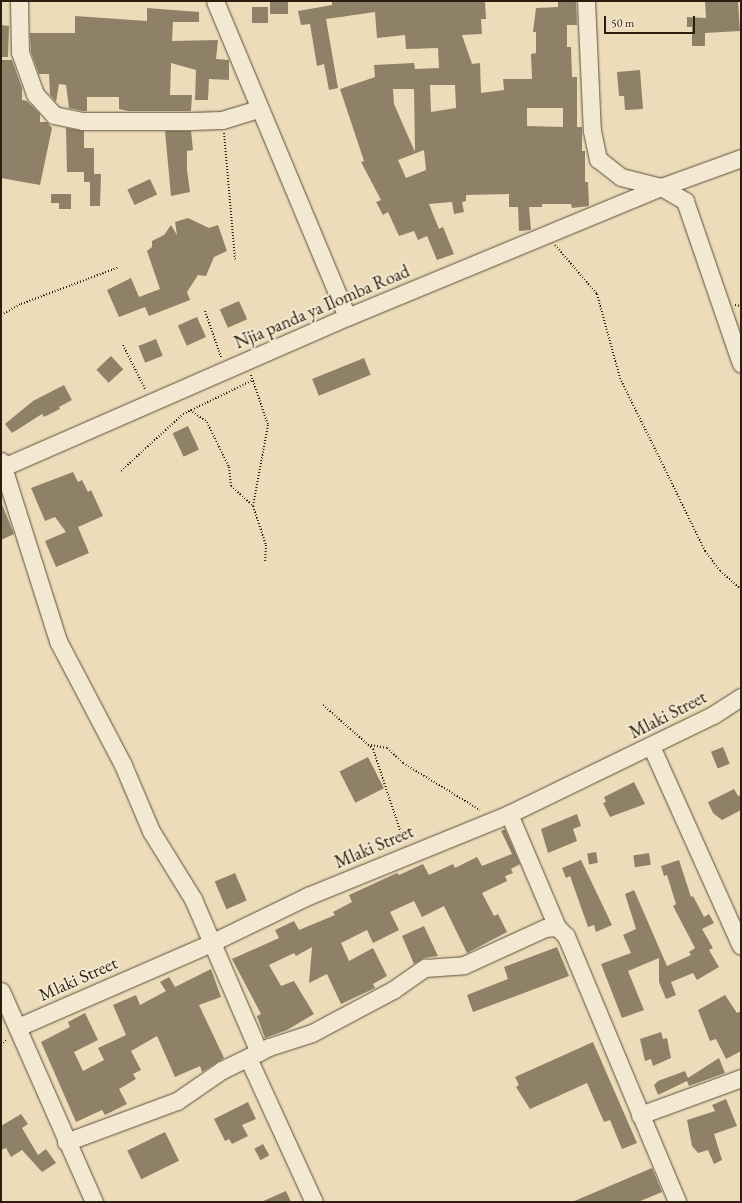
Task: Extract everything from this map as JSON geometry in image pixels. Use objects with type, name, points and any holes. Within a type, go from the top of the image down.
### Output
[{"type":"street","points":[[19,1],[20,52],[35,94],[54,115],[82,121],[222,120],[258,109]]},
{"type":"street","points":[[215,1],[258,109],[347,317]]},
{"type":"street","points":[[586,1],[592,131],[598,159],[621,177],[661,187],[685,201],[741,364]]},
{"type":"street","name":"Njia panda ya Ilomba Road","points":[[2,465],[154,402],[347,317],[549,236],[661,187],[741,158]]},
{"type":"street","points":[[2,465],[58,640],[123,765],[151,831],[193,899],[254,1055],[314,1202]]},
{"type":"street","name":"Mlaki Street","points":[[18,1027],[211,943],[308,896],[502,817],[714,715],[741,697]]},
{"type":"street","points":[[651,746],[741,946]]},
{"type":"street","points":[[502,817],[557,927],[566,936],[677,1202]]},
{"type":"street","points":[[66,1142],[177,1101],[222,1070],[254,1055],[312,1033],[393,990],[425,968],[464,965],[545,928],[557,927]]},
{"type":"street","points":[[1,991],[18,1027],[66,1142],[94,1202]]},
{"type":"street","points":[[640,1115],[741,1078]]},
{"type":"path","points":[[222,120],[235,260]]},
{"type":"path","points":[[549,236],[597,294],[620,378],[640,420],[705,551],[720,571],[741,589]]},
{"type":"path","points":[[1,315],[21,304],[117,268]]},
{"type":"path","points":[[205,311],[226,371]]},
{"type":"path","points":[[123,345],[138,378],[154,402]]},
{"type":"path","points":[[244,362],[264,407],[268,431],[253,506]]},
{"type":"path","points":[[121,471],[190,410],[253,380]]},
{"type":"path","points":[[190,410],[207,422],[229,467],[232,487],[253,506],[266,545],[265,562]]},
{"type":"path","points":[[323,705],[371,745],[387,748],[402,763],[502,817]]},
{"type":"path","points":[[371,745],[408,854]]},
{"type":"building","points":[[270,1],[288,1],[288,14],[270,14]]},
{"type":"building","points":[[332,1],[485,2],[486,19],[481,19],[482,34],[462,35],[472,64],[480,63],[481,93],[504,90],[503,79],[532,79],[531,54],[536,53],[536,32],[533,32],[536,8],[558,7],[558,1],[576,1],[577,25],[567,25],[567,47],[571,47],[572,77],[577,77],[577,127],[582,127],[582,151],[585,151],[585,182],[588,182],[589,206],[572,208],[571,204],[542,204],[542,207],[529,207],[531,230],[519,231],[518,207],[509,207],[509,194],[466,195],[466,201],[462,202],[464,212],[454,214],[452,202],[429,204],[439,229],[443,227],[454,254],[437,260],[427,236],[418,240],[414,231],[399,236],[388,212],[383,215],[376,202],[381,200],[361,162],[364,161],[340,89],[375,77],[374,65],[414,63],[415,69],[439,68],[438,48],[406,49],[405,35],[377,38],[375,12],[326,19],[338,88],[329,90],[324,64],[317,66],[310,24],[301,25],[298,11],[332,5]],"holes":[[[430,85],[455,85],[456,108],[431,112]],[[393,89],[414,89],[415,152],[394,104]],[[527,108],[563,108],[563,127],[527,126]],[[424,150],[426,170],[406,178],[398,160]]]},
{"type":"building","points":[[705,1],[738,1],[740,31],[705,33],[705,46],[692,46],[692,27],[687,27],[687,17],[706,18]]},
{"type":"building","points":[[252,7],[268,7],[268,23],[252,23]]},
{"type":"building","points":[[147,8],[199,12],[199,22],[173,22],[172,41],[218,40],[216,59],[229,60],[229,80],[209,79],[208,100],[195,100],[196,70],[171,63],[170,95],[192,95],[191,111],[128,111],[119,109],[119,97],[87,97],[87,111],[83,111],[69,108],[66,85],[59,84],[56,102],[50,95],[49,74],[39,74],[31,52],[30,33],[75,33],[75,16],[147,21]]},
{"type":"building","points":[[1,25],[9,26],[8,57],[1,57]]},
{"type":"building","points":[[1,60],[12,60],[22,88],[22,100],[27,101],[40,114],[40,122],[47,122],[52,128],[40,185],[1,178]]},
{"type":"building","points":[[640,70],[643,109],[625,110],[624,96],[619,96],[617,72]]},
{"type":"building","points":[[66,128],[84,131],[84,148],[94,148],[94,174],[101,174],[100,206],[90,206],[90,182],[84,182],[84,172],[67,172]]},
{"type":"building","points":[[165,131],[191,131],[193,150],[187,151],[187,170],[190,192],[171,196]]},
{"type":"building","points":[[150,179],[157,194],[135,205],[127,190]]},
{"type":"building","points":[[51,194],[71,194],[71,209],[59,209],[59,203],[51,203]]},
{"type":"building","points":[[188,218],[209,228],[218,225],[227,251],[214,257],[206,276],[198,275],[187,292],[190,300],[149,316],[145,307],[119,317],[107,290],[131,278],[139,297],[160,289],[147,251],[152,247],[152,241],[164,235],[171,225],[177,235],[175,222]]},
{"type":"building","points":[[239,301],[247,319],[228,328],[220,310]]},
{"type":"building","points":[[197,317],[206,337],[187,346],[178,326]]},
{"type":"building","points":[[156,339],[163,356],[145,363],[138,346]]},
{"type":"building","points":[[111,356],[123,369],[109,383],[96,370]]},
{"type":"building","points":[[364,358],[371,375],[319,396],[312,379]]},
{"type":"building","points":[[64,385],[72,400],[59,407],[60,409],[44,417],[42,414],[12,433],[5,424],[33,401]]},
{"type":"building","points":[[188,426],[199,450],[184,457],[173,433]]},
{"type":"building","points":[[73,472],[78,482],[82,480],[88,492],[91,490],[103,516],[78,527],[89,553],[56,567],[45,541],[66,532],[55,517],[45,521],[31,488]]},
{"type":"building","points":[[1,502],[14,534],[1,540]]},
{"type":"building","points":[[723,747],[730,764],[718,769],[711,752]]},
{"type":"building","points":[[368,757],[384,788],[355,803],[339,772]]},
{"type":"building","points":[[634,782],[645,804],[610,817],[603,803],[606,802],[604,797]]},
{"type":"building","points":[[734,789],[738,796],[741,795],[741,810],[722,820],[713,813],[708,802]]},
{"type":"building","points":[[577,814],[581,826],[573,829],[577,841],[548,853],[541,829]]},
{"type":"building","points":[[505,829],[520,864],[511,869],[513,873],[505,876],[507,881],[482,893],[494,916],[498,914],[507,932],[467,953],[444,906],[422,917],[414,901],[390,912],[399,930],[373,943],[367,930],[341,943],[349,961],[373,948],[387,976],[373,984],[375,988],[341,1004],[327,974],[309,983],[312,947],[296,956],[294,953],[269,965],[281,986],[294,981],[314,1014],[287,1030],[265,1038],[257,1016],[261,1014],[232,959],[279,938],[275,930],[294,921],[299,930],[335,915],[333,912],[352,902],[349,895],[397,873],[399,875],[423,864],[429,875],[453,864],[455,868],[477,857],[482,866],[512,854],[501,831]]},
{"type":"building","points":[[596,852],[598,863],[589,864],[587,854]]},
{"type":"building","points":[[649,853],[651,865],[635,867],[633,856]]},
{"type":"building","points":[[581,860],[612,925],[596,932],[594,925],[588,927],[570,876],[566,878],[562,868]]},
{"type":"building","points":[[679,860],[691,897],[693,896],[704,917],[709,914],[714,923],[702,929],[713,948],[709,950],[719,967],[697,980],[693,973],[671,982],[676,995],[666,999],[659,982],[659,958],[628,971],[644,1010],[622,1018],[601,964],[631,953],[623,935],[636,929],[625,894],[634,890],[667,966],[691,955],[689,952],[695,948],[673,906],[676,904],[667,875],[664,876],[661,866]]},
{"type":"building","points":[[235,873],[247,901],[226,909],[215,882]]},
{"type":"building","points":[[424,926],[438,956],[424,958],[414,964],[402,936]]},
{"type":"building","points":[[557,947],[569,976],[473,1012],[467,995],[508,979],[504,967]]},
{"type":"building","points":[[211,969],[221,997],[199,1005],[224,1058],[202,1072],[200,1066],[175,1077],[157,1036],[131,1051],[141,1070],[133,1074],[136,1079],[119,1089],[127,1104],[105,1115],[102,1110],[76,1122],[41,1042],[70,1027],[68,1022],[85,1013],[98,1040],[74,1052],[83,1071],[104,1060],[98,1048],[126,1035],[113,1005],[136,995],[140,1005],[166,991],[160,982],[169,977],[175,987]]},
{"type":"building","points":[[725,995],[737,1013],[741,1011],[741,1051],[726,1059],[716,1039],[710,1041],[698,1010]]},
{"type":"building","points":[[661,1032],[663,1039],[667,1038],[671,1058],[653,1066],[651,1059],[645,1061],[640,1039]]},
{"type":"building","points":[[593,1042],[637,1143],[622,1149],[610,1120],[604,1122],[587,1083],[530,1109],[516,1087],[519,1085],[515,1077]]},
{"type":"building","points":[[719,1058],[725,1073],[689,1086],[687,1081],[658,1095],[654,1085],[658,1081],[685,1071],[688,1078]]},
{"type":"building","points":[[726,1099],[737,1126],[714,1134],[722,1160],[714,1164],[708,1150],[698,1153],[692,1146],[687,1120],[715,1111],[712,1105]]},
{"type":"building","points":[[248,1102],[256,1119],[242,1125],[248,1136],[232,1144],[229,1139],[225,1141],[214,1119]]},
{"type":"building","points":[[21,1114],[28,1124],[22,1128],[38,1155],[46,1149],[56,1163],[42,1172],[22,1150],[11,1157],[6,1148],[1,1150],[1,1126]]},
{"type":"building","points":[[165,1132],[179,1161],[141,1179],[127,1150]]},
{"type":"building","points":[[263,1144],[269,1155],[261,1160],[254,1149]]},
{"type":"building","points":[[652,1168],[662,1192],[638,1202],[572,1202]]},
{"type":"building","points":[[286,1191],[291,1202],[261,1202]]}]
